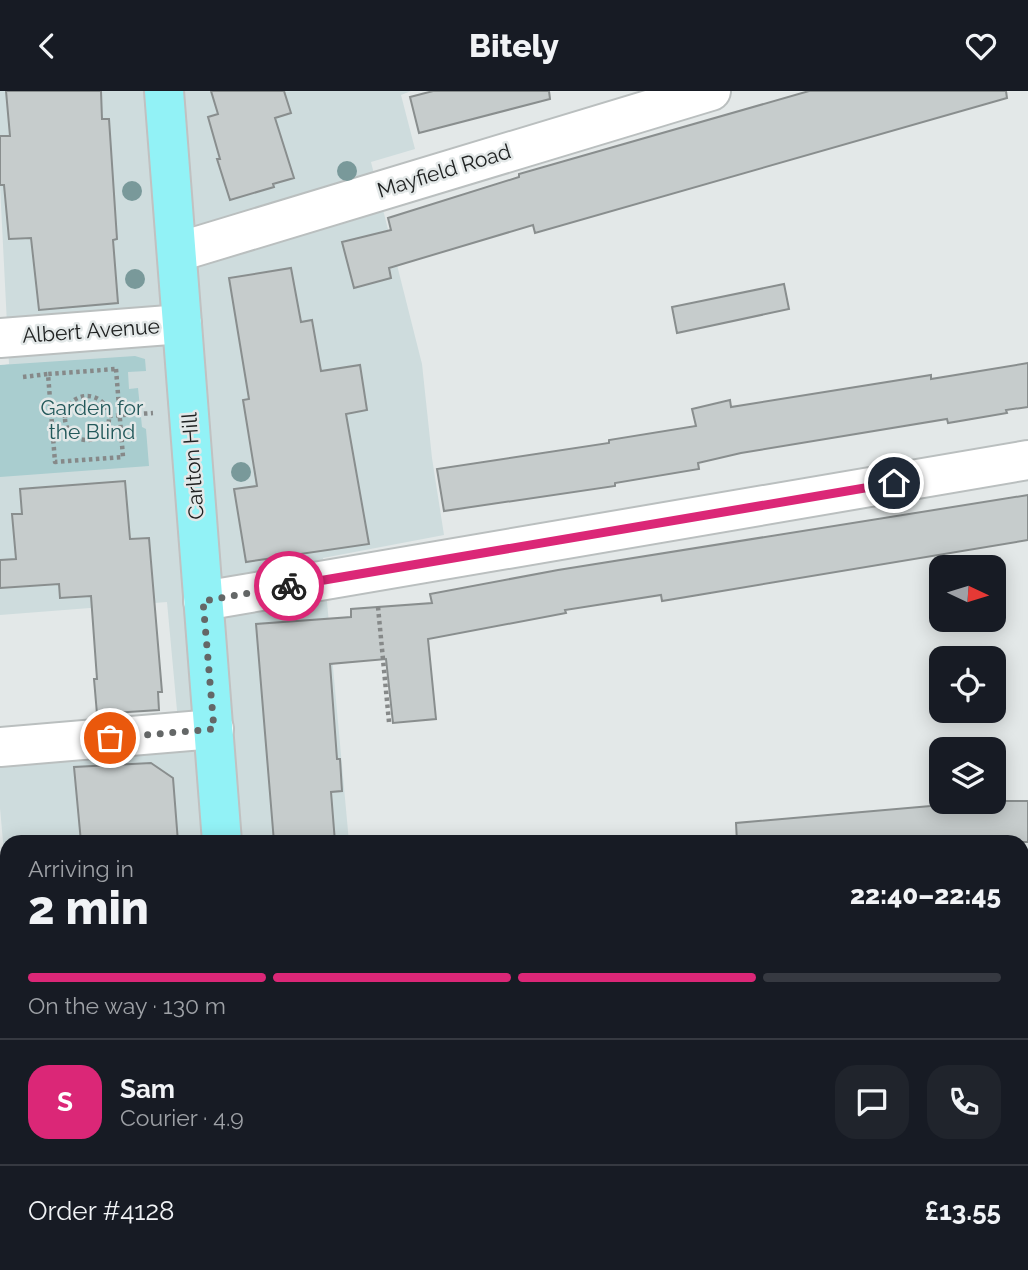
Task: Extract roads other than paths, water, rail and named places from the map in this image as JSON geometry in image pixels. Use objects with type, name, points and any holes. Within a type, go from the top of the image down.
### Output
[{"type":"main road","name":"Carlton Hill","points":[[164,91],[222,835]]},
{"type":"street","name":"Mayfield Road","points":[[178,252],[711,91]]},
{"type":"street","name":"Albert Avenue","points":[[0,338],[182,324]]},
{"type":"street","points":[[203,601],[1028,460]]},
{"type":"street","points":[[0,747],[214,729]]},
{"type":"park label","name":"Garden for the Blind","points":[[92,420]]}]
